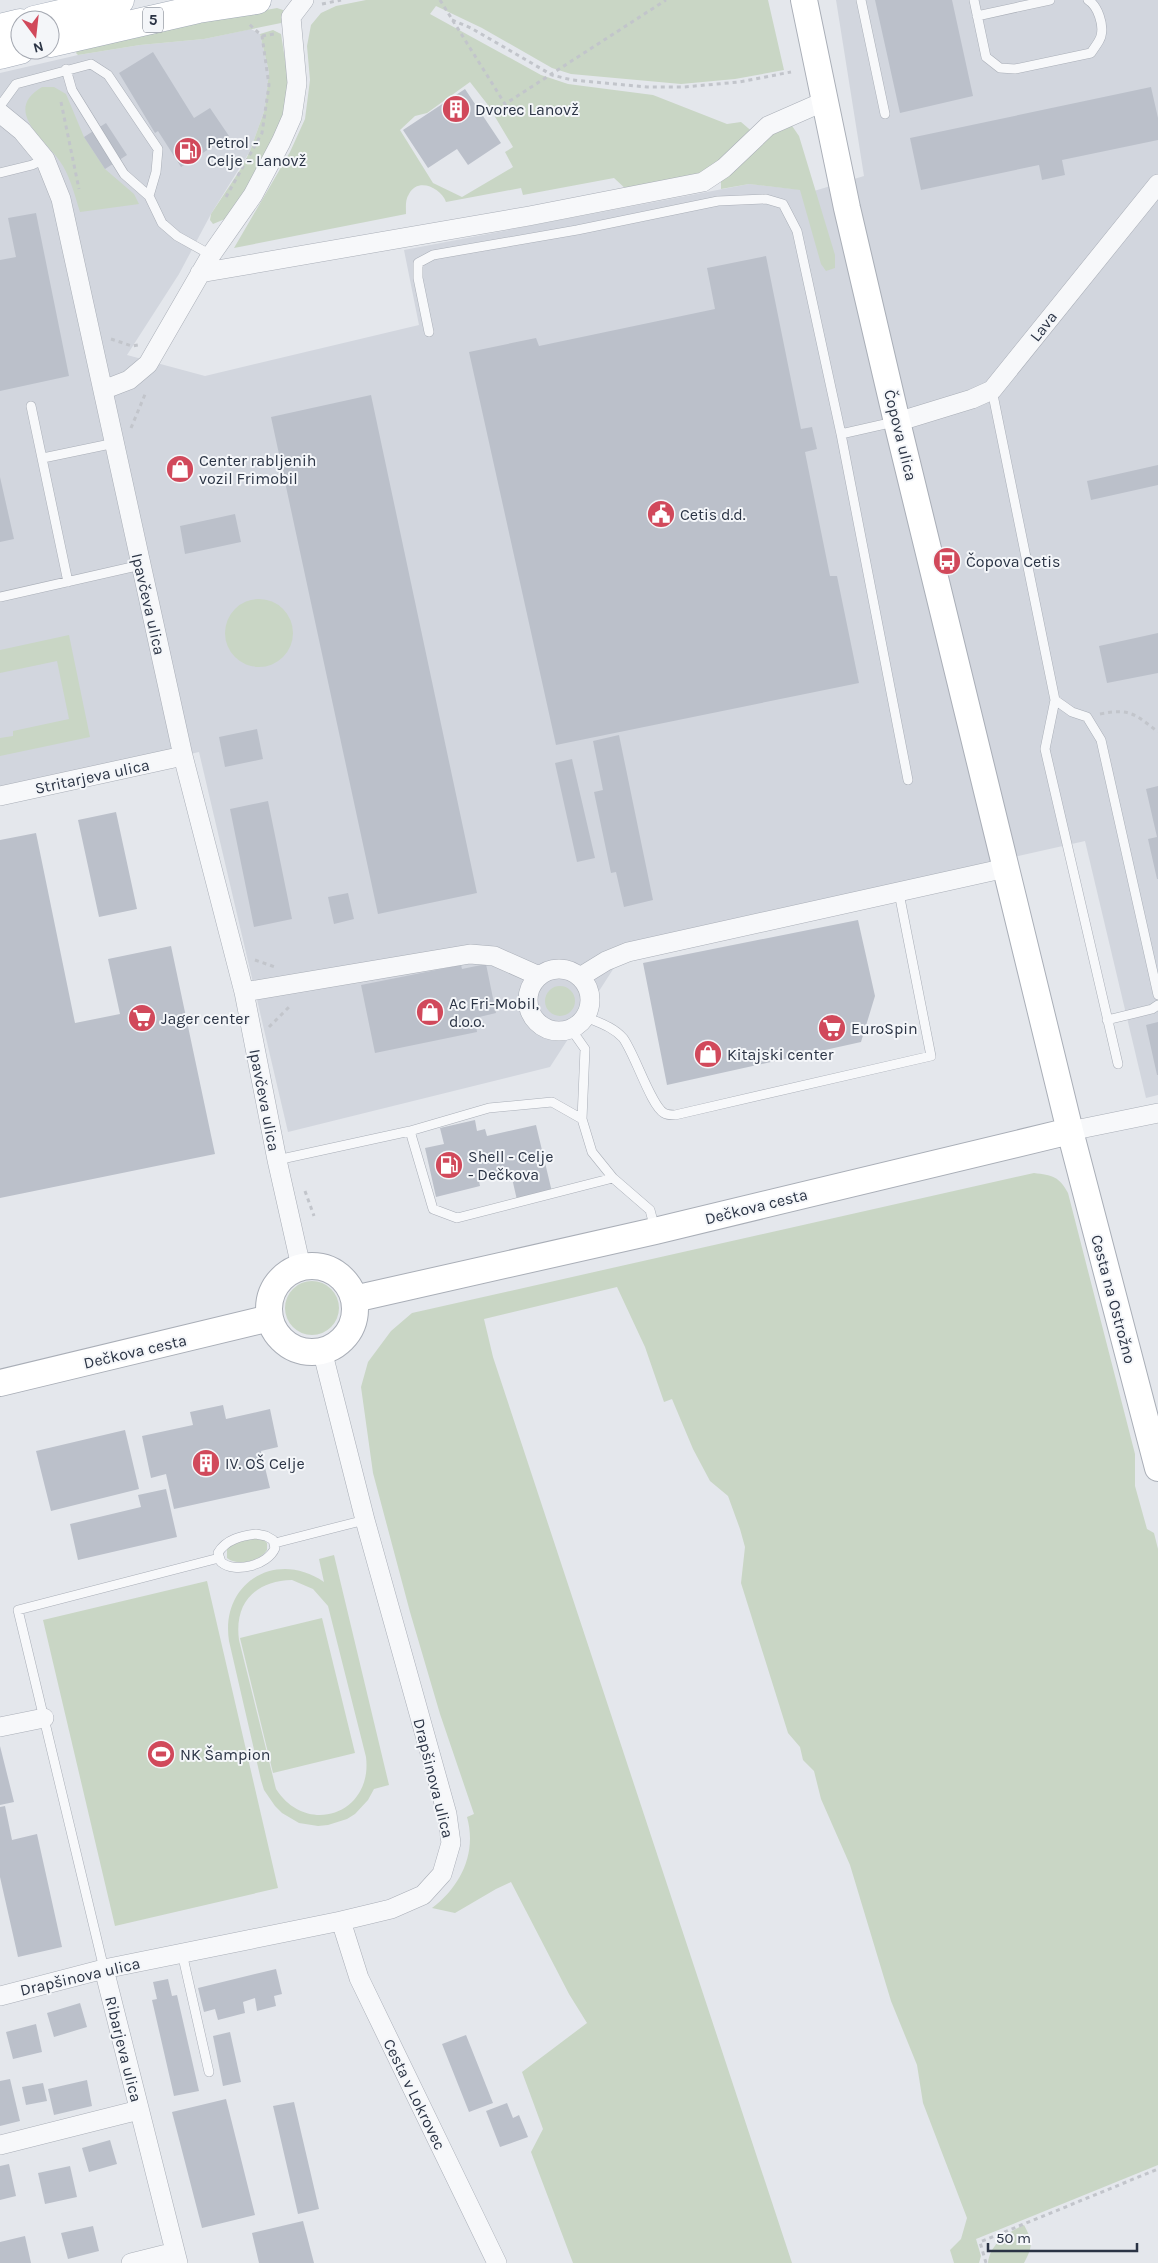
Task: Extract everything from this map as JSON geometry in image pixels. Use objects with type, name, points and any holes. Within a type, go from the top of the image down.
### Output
[{"type":"main road","points":[[60,14],[120,0]]},
{"type":"main road","name":"5","points":[[60,41],[198,9],[257,0]]},
{"type":"street","points":[[103,390],[130,380],[148,364],[211,255],[253,195],[292,117],[296,83],[291,17],[304,0]]},
{"type":"street","name":"Čopova ulica","points":[[804,0],[847,208],[897,422],[1070,1131]]},
{"type":"street","points":[[200,273],[529,216],[703,182],[724,168],[768,126],[825,101]]},
{"type":"street","name":"Ipavčeva ulica","points":[[0,113],[22,132],[44,159],[62,199],[183,756],[285,1159],[301,1267]]},
{"type":"street","name":"Lava","points":[[897,422],[972,399],[992,390],[1158,184]]},
{"type":"street","name":"Stritarjeva ulica","points":[[0,796],[183,756]]},
{"type":"street","points":[[580,977],[606,961],[628,952],[1006,868]]},
{"type":"street","points":[[244,992],[470,954],[494,956],[539,976]]},
{"type":"street","points":[[564,969],[580,977],[590,992],[590,1009],[586,1017],[572,1029],[563,1032],[546,1029],[533,1017],[529,1008],[529,991],[539,976],[546,972],[564,969]]},
{"type":"street","name":"Dečkova cesta","points":[[354,1298],[656,1231],[1070,1131],[1158,1113]]},
{"type":"street","name":"Cesta na Ostrožno","points":[[1070,1131],[1158,1468]]},
{"type":"street","points":[[315,1266],[328,1269],[344,1281],[354,1298],[355,1312],[352,1325],[334,1345],[322,1350],[308,1351],[295,1348],[284,1341],[275,1331],[270,1318],[269,1305],[272,1292],[279,1281],[289,1272],[301,1267],[315,1266]]},
{"type":"street","name":"Dečkova cesta","points":[[0,1383],[270,1318]]},
{"type":"street","name":"Drapšinova ulica","points":[[0,1996],[104,1969],[391,1909],[423,1895],[442,1874],[451,1843],[444,1805],[366,1520],[322,1350]]},
{"type":"street","points":[[0,1727],[44,1718]]},
{"type":"street","name":"Cesta v Lokrovec","points":[[340,1921],[359,1978],[497,2263]]},
{"type":"street","name":"Ribarjeva ulica","points":[[104,1969],[177,2258]]},
{"type":"street","points":[[0,2145],[140,2110]]},
{"type":"street","points":[[130,2263],[177,2258]]},
{"type":"lane","points":[[862,0],[885,114]]},
{"type":"lane","points":[[974,0],[986,57],[1000,68],[1015,69],[1091,53],[1102,36],[1100,16],[1092,2],[1088,0]]},
{"type":"lane","points":[[977,16],[1050,0]]},
{"type":"lane","points":[[0,106],[16,84],[66,69],[91,64],[108,75],[158,149],[156,172],[149,196]]},
{"type":"lane","points":[[66,69],[72,90],[124,174],[149,196],[162,223],[177,236],[211,255]]},
{"type":"lane","points":[[0,172],[32,165],[44,159]]},
{"type":"lane","points":[[429,332],[418,278],[418,263],[433,255],[578,230],[718,201],[766,199],[783,204],[797,231],[841,434],[908,780]]},
{"type":"lane","points":[[992,390],[1055,700],[1045,750],[1118,1064]]},
{"type":"lane","points":[[31,406],[68,582]]},
{"type":"lane","points":[[841,434],[897,422]]},
{"type":"lane","points":[[43,458],[115,443]]},
{"type":"lane","points":[[0,598],[140,565]]},
{"type":"lane","points":[[1055,700],[1072,712],[1087,717],[1101,740],[1158,995]]},
{"type":"lane","points":[[586,1017],[611,1027],[622,1038],[634,1054],[656,1105],[664,1113],[675,1115],[932,1056],[900,893]]},
{"type":"lane","points":[[1107,1020],[1152,1009],[1158,1005]]},
{"type":"lane","points":[[572,1029],[585,1049],[582,1119],[592,1152],[613,1178],[650,1210],[656,1231]]},
{"type":"lane","points":[[285,1159],[410,1131],[489,1108],[552,1102],[582,1119]]},
{"type":"lane","points":[[410,1131],[433,1210],[457,1218],[613,1178]]},
{"type":"lane","points":[[275,1543],[366,1520]]},
{"type":"lane","points":[[262,1535],[270,1538],[275,1543],[275,1548],[270,1556],[251,1566],[229,1566],[220,1562],[218,1558],[219,1551],[223,1546],[240,1537],[262,1535]]},
{"type":"lane","name":"Ribarjeva ulica","points":[[104,1969],[18,1610],[218,1558]]},
{"type":"lane","points":[[182,1953],[210,2072]]},
{"type":"path","points":[[440,0],[505,104],[552,75],[643,13],[666,0]]},
{"type":"path","points":[[452,20],[471,28],[552,75],[572,80],[647,87],[684,87],[739,82],[791,72]]},
{"type":"path","points":[[130,431],[148,389]]},
{"type":"path","points":[[1087,717],[1119,710],[1132,714],[1158,732]]},
{"type":"path","points":[[248,957],[280,968],[284,985],[289,1007],[265,1031]]},
{"type":"path","points":[[285,1159],[314,1216]]},
{"type":"path","points":[[986,2263],[980,2242],[1158,2169]]},
{"type":"shaded area","points":[[836,0],[1158,0],[1158,1095],[1146,1098],[1085,841],[630,943],[550,1067],[288,1132],[199,752],[0,797],[0,73],[78,55],[140,45],[204,39],[251,29],[260,34],[269,72],[265,109],[250,151],[211,214],[179,274],[127,355],[205,376],[419,325],[404,250],[749,184],[814,191],[864,176]]},
{"type":"green space","points":[[366,0],[768,0],[784,70],[735,79],[681,84],[571,74],[552,68],[482,28],[436,6],[430,14],[541,75],[568,84],[653,95],[727,124],[741,122],[755,134],[790,123],[799,136],[835,255],[835,268],[826,271],[821,264],[800,190],[749,184],[721,189],[721,171],[628,191],[614,178],[523,195],[521,188],[446,202],[439,192],[423,185],[413,189],[408,196],[406,214],[234,248],[290,152],[305,119],[310,80],[307,46],[311,25],[321,13],[336,6]],"holes":[[[470,82],[488,105],[513,147],[505,152],[513,167],[462,197],[433,183],[400,130],[415,116],[427,113]]]},
{"type":"green space","points":[[277,8],[283,10],[285,15],[281,23],[204,39],[140,45],[78,55],[76,53],[77,51],[177,27]]},
{"type":"green space","points":[[273,30],[281,34],[289,85],[282,120],[248,186],[225,219],[213,224],[210,220],[211,214],[242,167],[250,151],[265,109],[269,72],[260,34]]},
{"type":"green space","points":[[42,87],[54,87],[66,94],[84,137],[105,169],[134,194],[139,204],[80,212],[71,182],[63,166],[39,137],[26,116],[26,106],[30,97]]},
{"type":"green space","points":[[259,599],[272,602],[283,609],[290,620],[293,633],[290,646],[283,657],[272,664],[259,667],[246,664],[235,657],[228,646],[225,633],[228,620],[235,609],[246,602]]},
{"type":"green space","points":[[69,635],[90,737],[0,756],[0,738],[13,736],[13,731],[69,719],[57,661],[0,673],[0,650]]},
{"type":"green space","points":[[560,986],[571,990],[575,1001],[571,1012],[560,1016],[549,1012],[545,1001],[549,990]]},
{"type":"green space","points":[[1034,1173],[1055,1178],[1062,1183],[1068,1193],[1135,1454],[1135,1486],[1147,1529],[1154,1533],[1158,1549],[1158,2165],[976,2239],[981,2256],[979,2263],[954,2263],[950,2250],[961,2239],[967,2218],[923,2103],[917,2065],[891,2001],[850,1865],[821,1799],[814,1771],[803,1760],[800,1747],[788,1733],[741,1583],[745,1547],[740,1529],[728,1496],[710,1481],[693,1449],[672,1399],[664,1402],[645,1347],[617,1287],[484,1319],[493,1357],[792,2263],[573,2263],[531,2152],[543,2129],[522,2072],[587,2023],[569,1994],[511,1882],[455,1913],[432,1908],[451,1890],[464,1868],[470,1843],[467,1817],[474,1814],[440,1714],[410,1612],[373,1473],[361,1387],[368,1362],[391,1331],[412,1313]]},
{"type":"green space","points":[[312,1281],[322,1283],[331,1289],[337,1298],[339,1308],[337,1318],[331,1327],[322,1333],[312,1335],[302,1333],[293,1327],[287,1318],[285,1308],[287,1298],[293,1289],[302,1283]]},
{"type":"green space","points":[[256,1538],[263,1539],[267,1543],[267,1550],[264,1554],[254,1560],[243,1562],[232,1561],[227,1558],[227,1549],[230,1546],[240,1541]]},
{"type":"green space","points":[[334,1555],[389,1785],[374,1789],[368,1800],[355,1814],[347,1819],[318,1826],[299,1823],[282,1813],[264,1790],[229,1641],[229,1620],[233,1603],[242,1588],[255,1577],[270,1571],[288,1569],[306,1573],[324,1582],[319,1559]],"holes":[[[292,1580],[313,1589],[328,1606],[366,1757],[365,1777],[359,1793],[349,1805],[335,1812],[320,1815],[304,1812],[289,1804],[276,1789],[239,1640],[238,1627],[240,1615],[250,1596],[267,1585],[279,1581]]]},
{"type":"green space","name":"NK Šampion","points":[[207,1581],[278,1888],[115,1926],[43,1620]]},
{"type":"green space","points":[[322,1618],[355,1753],[273,1773],[240,1638]]},
{"type":"green space","points":[[1024,2225],[1031,2244],[1024,2263],[988,2263],[989,2256],[996,2244],[1012,2231]]},
{"type":"building","points":[[875,0],[952,0],[973,96],[900,113]]},
{"type":"building","points":[[153,52],[194,118],[210,108],[229,136],[181,167],[158,131],[155,133],[119,73]]},
{"type":"building","points":[[1151,87],[1158,118],[1158,140],[1062,160],[1065,175],[1042,180],[1039,165],[921,190],[910,138]]},
{"type":"building","name":"Dvorec Lanovž","points":[[465,89],[501,143],[468,165],[457,149],[428,168],[403,130]]},
{"type":"building","points":[[106,123],[127,155],[105,169],[84,137]]},
{"type":"building","points":[[36,213],[69,376],[0,391],[0,260],[16,257],[8,218]]},
{"type":"building","name":"Cetis d.d.","points":[[766,256],[801,429],[812,427],[817,449],[805,452],[830,576],[837,576],[859,683],[556,745],[469,352],[536,338],[539,346],[715,309],[707,268]]},
{"type":"building","points":[[371,395],[477,893],[378,914],[271,417]]},
{"type":"building","points":[[1158,465],[1158,485],[1091,500],[1087,481]]},
{"type":"building","points":[[0,477],[14,539],[0,542]]},
{"type":"building","points":[[235,514],[241,542],[185,554],[180,526]]},
{"type":"building","points":[[1158,633],[1158,673],[1107,683],[1099,646]]},
{"type":"building","points":[[257,729],[263,759],[225,767],[219,737]]},
{"type":"building","points":[[619,735],[653,900],[624,907],[616,872],[611,873],[594,792],[603,790],[593,741]]},
{"type":"building","points":[[572,759],[595,858],[577,862],[555,763]]},
{"type":"building","points":[[1158,786],[1157,879],[1148,839],[1157,837],[1146,789]]},
{"type":"building","points":[[268,801],[292,919],[254,927],[230,809]]},
{"type":"building","points":[[116,812],[137,909],[99,917],[78,820]]},
{"type":"building","name":"Jager center","points":[[36,833],[75,1023],[120,1014],[108,959],[171,946],[215,1154],[0,1198],[0,840]]},
{"type":"building","points":[[348,893],[354,919],[334,924],[328,897]]},
{"type":"building","points":[[858,920],[875,996],[861,1042],[667,1085],[643,963]]},
{"type":"building","points":[[486,964],[496,1013],[475,1018],[477,1032],[375,1053],[361,985],[461,965],[462,969]]},
{"type":"building","points":[[1158,1022],[1158,1075],[1157,1075],[1146,1025]]},
{"type":"building","points":[[475,1120],[477,1131],[485,1129],[487,1136],[536,1125],[552,1192],[517,1200],[511,1174],[479,1181],[480,1186],[436,1197],[425,1148],[444,1144],[440,1128]]},
{"type":"building","name":"IV. OŠ Celje","points":[[223,1405],[226,1419],[270,1409],[278,1447],[261,1451],[270,1488],[174,1509],[166,1474],[151,1478],[142,1436],[193,1425],[190,1412]]},
{"type":"building","points":[[125,1430],[139,1489],[51,1511],[36,1451]]},
{"type":"building","points":[[166,1489],[177,1537],[78,1560],[70,1524],[141,1507],[138,1495]]},
{"type":"building","points":[[0,1746],[14,1802],[0,1805]]},
{"type":"building","points":[[5,1806],[12,1840],[37,1834],[62,1947],[18,1957],[0,1877],[0,1807]]},
{"type":"building","points":[[276,1969],[282,1994],[274,1996],[276,2006],[257,2011],[255,1998],[243,2002],[245,2013],[218,2020],[215,2009],[204,2012],[198,1988]]},
{"type":"building","points":[[168,1979],[172,1996],[177,1995],[199,2091],[174,2096],[152,2000],[157,1999],[153,1982]]},
{"type":"building","points":[[80,2003],[87,2027],[54,2037],[47,2013]]},
{"type":"building","points":[[36,2024],[42,2052],[13,2059],[6,2032]]},
{"type":"building","points":[[230,2032],[241,2082],[223,2086],[213,2036]]},
{"type":"building","points":[[466,2035],[493,2103],[469,2112],[442,2044]]},
{"type":"building","points":[[10,2079],[20,2121],[0,2126],[0,2081]]},
{"type":"building","points":[[87,2080],[92,2106],[54,2115],[48,2089]]},
{"type":"building","points":[[43,2083],[47,2101],[26,2105],[22,2087]]},
{"type":"building","points":[[226,2099],[255,2215],[202,2228],[172,2112]]},
{"type":"building","points":[[294,2102],[319,2209],[298,2214],[273,2106]]},
{"type":"building","points":[[507,2103],[513,2118],[519,2115],[528,2137],[500,2147],[486,2111]]},
{"type":"building","points":[[110,2140],[117,2164],[89,2172],[82,2148]]},
{"type":"building","points":[[9,2164],[16,2196],[0,2200],[0,2166]]},
{"type":"building","points":[[70,2166],[77,2197],[45,2204],[38,2173]]},
{"type":"building","points":[[303,2221],[314,2263],[259,2263],[252,2233]]},
{"type":"building","points":[[93,2226],[99,2251],[68,2259],[61,2233]]},
{"type":"building","points":[[25,2236],[31,2263],[0,2263],[0,2242]]},
{"type":"place","name":"Dvorec Lanovž","points":[[456,109]]},
{"type":"place","name":"Petrol - Celje - Lanovž","points":[[188,151]]},
{"type":"place","name":"Center rabljenih vozil Frimobil","points":[[180,469]]},
{"type":"place","name":"Cetis d.d.","points":[[661,514]]},
{"type":"place","name":"Čopova Cetis","points":[[947,561]]},
{"type":"place","name":"Ac Fri-Mobil, d.o.o.","points":[[430,1012]]},
{"type":"place","name":"Jager center","points":[[142,1018]]},
{"type":"place","name":"EuroSpin","points":[[832,1028]]},
{"type":"place","name":"Kitajski center","points":[[708,1054]]},
{"type":"place","name":"Shell - Celje - Dečkova","points":[[449,1165]]},
{"type":"place","name":"IV. OŠ Celje","points":[[206,1463]]},
{"type":"place","name":"NK Šampion","points":[[161,1754]]}]
